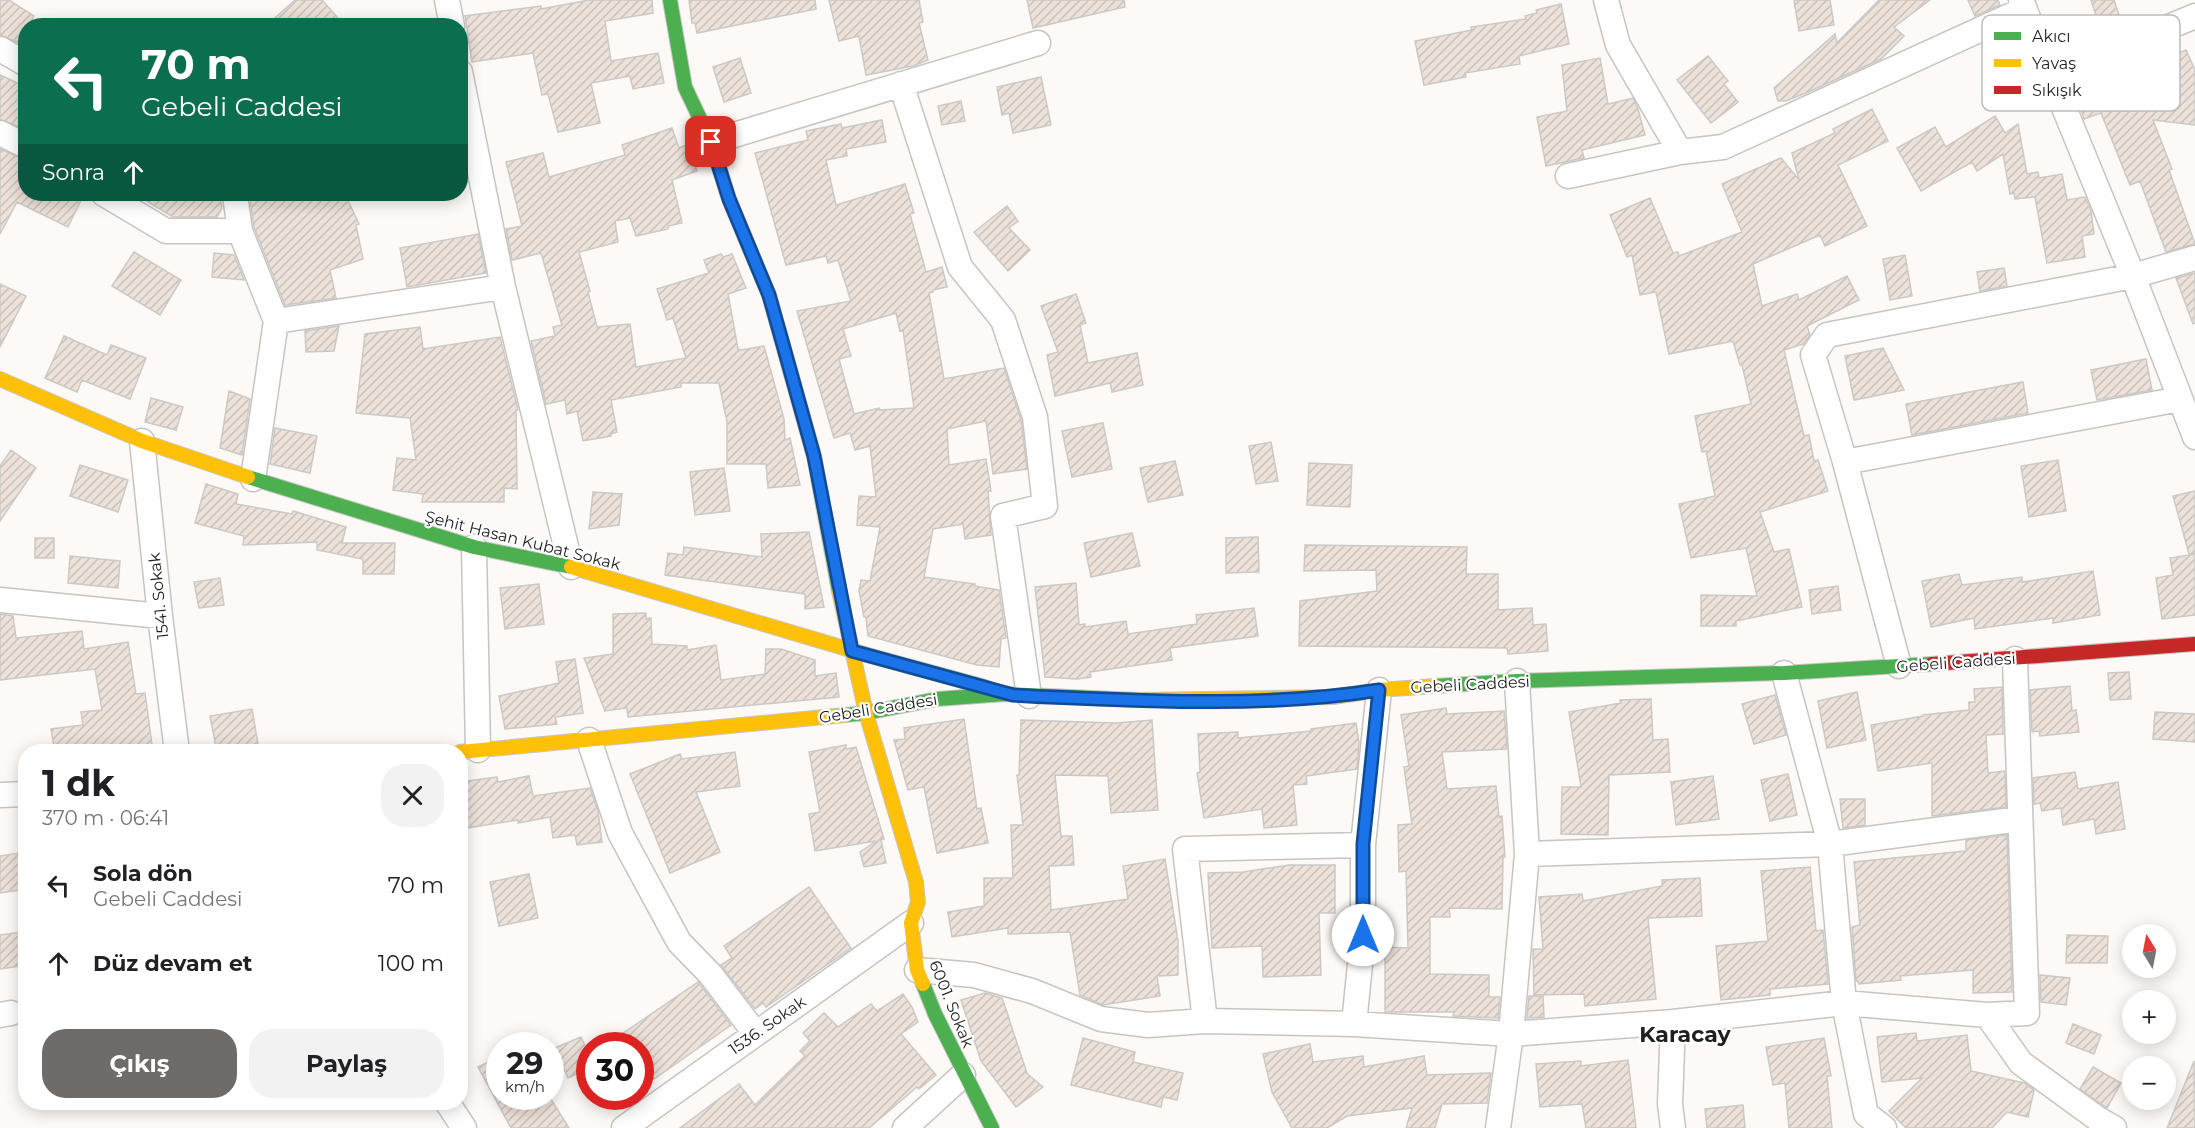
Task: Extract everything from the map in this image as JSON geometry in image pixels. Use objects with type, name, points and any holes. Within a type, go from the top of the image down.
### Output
[{"type":"street","points":[[447,0],[450,18]]},
{"type":"street","name":"6001. Sokak","points":[[670,0],[685,87],[711,142],[729,199],[773,307],[814,456],[866,713],[916,882],[918,902],[911,922],[917,970],[963,1075],[992,1128]]},
{"type":"street","points":[[1606,0],[1618,45],[1680,152]]},
{"type":"street","points":[[2000,15],[2023,4]]},
{"type":"street","points":[[2180,22],[2195,16]]},
{"type":"street","points":[[1568,176],[1680,152],[1723,147],[1982,24]]},
{"type":"street","points":[[711,142],[1038,43]]},
{"type":"street","points":[[0,49],[18,59]]},
{"type":"street","points":[[901,84],[960,267],[1003,320],[1035,417],[1045,506],[1003,516],[1021,695]]},
{"type":"street","points":[[2065,111],[2195,436]]},
{"type":"street","points":[[468,112],[503,287],[571,567]]},
{"type":"street","points":[[0,133],[18,142]]},
{"type":"street","points":[[116,201],[166,231],[240,231]]},
{"type":"street","points":[[236,201],[240,231],[276,321],[253,479]]},
{"type":"street","points":[[1899,666],[1845,462],[1813,355],[1827,334],[2133,276],[2195,258]]},
{"type":"street","points":[[276,321],[503,287]]},
{"type":"street","name":"Şehit Hasan Kubat Sokak","points":[[0,380],[142,441],[253,479],[474,548],[571,567],[852,651],[1021,695]]},
{"type":"street","points":[[1845,462],[2180,399]]},
{"type":"street","name":"1541. Sokak","points":[[142,441],[176,744]]},
{"type":"street","points":[[469,751],[474,548]]},
{"type":"street","points":[[0,600],[160,616]]},
{"type":"street","name":"Gebeli Caddesi","points":[[469,751],[866,713],[937,699],[1021,695],[1165,701],[1332,697],[1379,690],[1517,681],[1784,674],[2015,659],[2195,644]]},
{"type":"street","points":[[917,970],[975,975],[1032,991],[1101,1019],[1148,1025],[1205,1021],[1353,1024],[1511,1034],[1673,1022],[1844,1003],[1987,1015],[2027,1013],[2015,659]]},
{"type":"street","points":[[1784,674],[1830,844],[1844,1003],[1866,1114],[1884,1128]]},
{"type":"street","points":[[1498,1128],[1511,1034],[1527,854],[1517,681]]},
{"type":"street","points":[[1353,1024],[1363,935],[1363,844],[1379,690]]},
{"type":"street","points":[[589,740],[620,833],[679,942],[711,975],[755,1033]]},
{"type":"street","points":[[0,795],[18,794]]},
{"type":"street","points":[[1527,854],[1830,844],[2020,819]]},
{"type":"street","points":[[1205,1021],[1185,849],[1363,844]]},
{"type":"street","name":"1536. Sokak","points":[[624,1128],[911,922]]},
{"type":"street","points":[[1987,1015],[2021,1064],[2114,1128]]},
{"type":"street","points":[[1673,1022],[1670,1104],[1673,1128]]},
{"type":"street","points":[[905,1128],[963,1075]]},
{"type":"street","points":[[452,1110],[464,1128]]},
{"type":"building","points":[[0,0],[9,0],[34,16],[33,18],[18,18],[17,42],[0,35]]},
{"type":"building","points":[[295,0],[322,0],[338,18],[275,18]]},
{"type":"building","points":[[589,0],[652,0],[653,13],[605,21],[611,61],[658,53],[664,83],[633,89],[630,76],[591,83],[600,123],[558,132],[548,94],[542,95],[533,53],[472,62],[468,18],[465,16],[541,6],[541,9]]},
{"type":"building","points":[[689,0],[815,0],[816,9],[697,33],[695,23],[692,23]]},
{"type":"building","points":[[829,0],[919,0],[923,22],[919,23],[928,60],[913,66],[866,75],[859,36],[839,41]]},
{"type":"building","points":[[1027,0],[1124,0],[1125,7],[1033,28]]},
{"type":"building","points":[[1794,0],[1830,0],[1834,25],[1799,31]]},
{"type":"building","points":[[1879,0],[1930,0],[1894,27],[1904,36],[1881,59],[1786,101],[1778,101],[1774,88],[1835,34],[1837,43]]},
{"type":"building","points":[[1968,0],[1998,0],[2000,5],[1975,16]]},
{"type":"building","points":[[2091,0],[2114,0],[2119,15],[2096,15]]},
{"type":"building","points":[[1561,4],[1569,44],[1519,56],[1520,64],[1465,73],[1466,77],[1424,85],[1415,41],[1472,30],[1471,27],[1526,19],[1525,16],[1537,13],[1536,10]]},
{"type":"building","points":[[2186,50],[2195,70],[2195,125],[2153,120],[2172,169],[2169,170],[2195,244],[2166,252],[2140,181],[2130,185],[2101,113],[2084,119],[2082,111],[2180,111],[2180,53]]},
{"type":"building","points":[[1708,56],[1728,81],[1724,84],[1738,102],[1711,123],[1677,80]]},
{"type":"building","points":[[740,58],[751,93],[724,102],[713,67]]},
{"type":"building","points":[[1600,58],[1608,104],[1633,98],[1645,135],[1582,150],[1584,158],[1546,166],[1537,117],[1567,111],[1562,65]]},
{"type":"building","points":[[0,75],[18,83],[18,127],[0,119]]},
{"type":"building","points":[[1041,77],[1051,125],[1013,133],[1009,113],[1002,115],[997,87]]},
{"type":"building","points":[[961,101],[965,121],[942,125],[938,106]]},
{"type":"building","points":[[1872,109],[1888,141],[1838,165],[1867,226],[1825,246],[1820,235],[1753,264],[1762,306],[1797,294],[1799,300],[1847,276],[1859,300],[1807,326],[1810,335],[1803,344],[1784,350],[1804,436],[1809,435],[1814,461],[1818,460],[1828,491],[1760,512],[1774,552],[1789,549],[1802,607],[1736,621],[1736,626],[1701,626],[1701,595],[1757,596],[1746,548],[1691,558],[1679,504],[1715,496],[1706,451],[1702,452],[1695,416],[1751,404],[1742,365],[1740,365],[1733,341],[1669,354],[1656,292],[1640,295],[1632,255],[1627,257],[1610,215],[1650,198],[1673,253],[1678,252],[1679,256],[1742,232],[1722,184],[1781,158],[1799,180],[1792,153],[1835,133],[1833,129]]},
{"type":"building","points":[[1995,116],[2005,133],[2018,124],[2027,174],[2038,172],[2039,178],[2062,174],[2067,200],[2085,197],[2091,211],[2094,234],[2082,236],[2085,257],[2047,263],[2035,197],[2015,199],[2014,193],[2010,194],[2003,154],[1977,171],[1972,162],[1921,191],[1897,148],[1935,127],[1946,147]]},
{"type":"building","points":[[882,120],[886,142],[846,149],[847,156],[826,160],[836,205],[905,184],[914,213],[910,214],[926,272],[942,267],[947,287],[929,293],[944,379],[1004,368],[1021,420],[1027,469],[993,474],[986,421],[947,429],[949,465],[986,459],[991,491],[988,491],[991,535],[965,539],[963,524],[933,529],[924,577],[975,584],[974,586],[999,590],[1006,638],[1001,639],[999,667],[977,665],[868,636],[859,591],[861,580],[870,581],[880,527],[857,525],[859,496],[876,497],[870,446],[855,450],[850,433],[834,438],[797,311],[851,301],[838,260],[828,263],[826,256],[786,265],[755,153],[808,140],[806,131],[841,124],[842,128]],"holes":[[[896,313],[900,331],[903,330],[914,408],[880,410],[879,408],[854,414],[839,359],[851,356],[843,329]]]},
{"type":"building","points":[[672,128],[679,148],[689,144],[697,171],[672,180],[682,223],[668,226],[668,229],[636,236],[630,218],[615,221],[618,242],[579,252],[597,327],[630,324],[636,367],[686,358],[673,318],[667,320],[657,289],[709,273],[704,260],[721,254],[723,257],[732,254],[746,288],[728,294],[738,349],[764,346],[784,419],[785,440],[790,438],[800,485],[768,488],[766,464],[727,464],[727,422],[719,383],[681,383],[681,387],[611,400],[617,432],[611,436],[583,441],[577,411],[567,414],[565,400],[546,404],[531,341],[555,336],[553,327],[562,325],[541,253],[512,260],[506,229],[522,226],[506,162],[543,153],[549,177],[625,155],[622,145]]},
{"type":"building","points":[[0,149],[18,157],[18,201],[81,201],[68,227],[17,202],[0,234]]},
{"type":"building","points":[[147,201],[220,201],[222,208],[217,217],[173,217]]},
{"type":"building","points":[[250,201],[348,201],[359,224],[356,225],[363,259],[330,270],[336,298],[285,305],[254,227]]},
{"type":"building","points":[[1007,206],[1018,221],[1009,228],[1030,250],[1008,271],[974,232]]},
{"type":"building","points":[[478,234],[486,273],[407,287],[400,248]]},
{"type":"building","points":[[134,252],[181,280],[160,315],[112,286]]},
{"type":"building","points":[[214,253],[234,255],[244,280],[212,277]]},
{"type":"building","points":[[1905,255],[1912,296],[1890,300],[1883,259]]},
{"type":"building","points":[[2004,268],[2007,286],[1980,291],[1977,272]]},
{"type":"building","points":[[2195,273],[2195,323],[2193,324],[2176,278]]},
{"type":"building","points":[[0,284],[26,296],[0,347]]},
{"type":"building","points":[[1076,294],[1086,323],[1080,325],[1088,363],[1137,353],[1143,385],[1112,392],[1110,383],[1055,396],[1047,355],[1058,352],[1041,306]]},
{"type":"building","points":[[339,326],[334,351],[306,352],[305,331]]},
{"type":"building","points":[[420,327],[423,349],[500,337],[518,410],[516,410],[517,489],[504,488],[504,502],[422,502],[423,494],[393,490],[397,458],[416,460],[410,418],[356,413],[365,334]]},
{"type":"building","points":[[64,336],[107,355],[111,345],[146,358],[130,399],[82,380],[77,392],[45,378]]},
{"type":"building","points":[[1883,348],[1904,390],[1854,400],[1845,356]]},
{"type":"building","points":[[2146,359],[2152,390],[2097,400],[2091,370]]},
{"type":"building","points":[[2023,382],[2028,413],[1912,435],[1906,404]]},
{"type":"building","points":[[229,391],[250,399],[242,455],[220,448]]},
{"type":"building","points":[[151,398],[183,407],[176,430],[145,422]]},
{"type":"building","points":[[1103,423],[1112,469],[1072,477],[1062,431]]},
{"type":"building","points":[[275,428],[317,436],[310,473],[270,464]]},
{"type":"building","points":[[1271,442],[1278,481],[1256,484],[1249,446]]},
{"type":"building","points":[[11,450],[36,468],[0,521],[0,466]]},
{"type":"building","points":[[2058,460],[2066,511],[2029,517],[2021,466]]},
{"type":"building","points":[[1175,461],[1183,495],[1148,502],[1140,468]]},
{"type":"building","points":[[1309,463],[1352,465],[1350,507],[1307,505]]},
{"type":"building","points":[[80,465],[128,480],[118,512],[70,496]]},
{"type":"building","points":[[724,468],[730,511],[695,515],[690,472]]},
{"type":"building","points":[[206,484],[238,494],[236,504],[292,514],[293,511],[346,527],[342,543],[395,543],[394,574],[363,574],[363,559],[317,550],[317,542],[243,545],[244,536],[195,523]]},
{"type":"building","points":[[2195,491],[2195,553],[2189,554],[2173,496]]},
{"type":"building","points":[[593,492],[622,494],[619,525],[589,529]]},
{"type":"building","points":[[809,532],[824,607],[805,609],[805,594],[665,575],[668,553],[683,555],[684,547],[762,557],[761,534]]},
{"type":"building","points":[[1132,533],[1140,566],[1091,577],[1084,543]]},
{"type":"building","points":[[1258,537],[1259,572],[1226,573],[1226,538]]},
{"type":"building","points":[[35,538],[54,538],[54,558],[35,558]]},
{"type":"building","points":[[1305,545],[1467,547],[1466,574],[1498,574],[1498,610],[1532,608],[1533,625],[1546,624],[1548,651],[1508,654],[1507,648],[1299,646],[1300,601],[1377,591],[1376,570],[1304,571]]},
{"type":"building","points":[[2195,554],[2195,615],[2162,619],[2156,578],[2173,575],[2170,558]]},
{"type":"building","points":[[70,556],[120,561],[118,588],[68,583]]},
{"type":"building","points":[[2093,571],[2100,615],[2053,623],[2053,618],[1975,629],[1974,618],[1931,627],[1922,581],[1959,574],[1962,585],[2022,577],[2022,582]]},
{"type":"building","points":[[220,578],[224,605],[199,608],[194,582]]},
{"type":"building","points":[[1076,583],[1079,625],[1085,624],[1085,627],[1126,621],[1128,634],[1197,624],[1196,615],[1254,608],[1258,636],[1170,648],[1172,660],[1090,672],[1091,677],[1077,679],[1045,677],[1035,587]]},
{"type":"building","points":[[539,584],[544,624],[505,629],[500,588]]},
{"type":"building","points":[[1838,586],[1841,610],[1812,614],[1809,590]]},
{"type":"building","points":[[646,613],[646,619],[651,618],[652,644],[687,646],[687,650],[716,645],[721,680],[765,674],[766,649],[781,649],[815,660],[815,676],[836,673],[839,697],[628,717],[627,708],[605,711],[584,658],[613,654],[613,614]]},
{"type":"building","points":[[0,614],[13,616],[16,638],[82,631],[84,649],[128,642],[136,694],[145,693],[152,744],[54,744],[51,729],[83,725],[81,712],[102,710],[95,669],[0,680]]},
{"type":"building","points":[[575,659],[583,713],[555,717],[557,724],[505,729],[499,696],[559,683],[556,662]]},
{"type":"building","points":[[2129,672],[2131,699],[2110,700],[2108,673]]},
{"type":"building","points":[[2070,686],[2072,711],[2076,710],[2079,732],[2040,736],[2039,731],[2032,732],[2030,690]]},
{"type":"building","points":[[2002,687],[2003,734],[1986,735],[1988,773],[2005,771],[2006,807],[1932,816],[1932,763],[1878,771],[1871,725],[1923,715],[1969,710],[1969,702],[1975,702],[1974,689]]},
{"type":"building","points":[[1857,692],[1866,740],[1827,748],[1818,701]]},
{"type":"building","points":[[1775,695],[1786,735],[1754,744],[1742,704]]},
{"type":"building","points":[[1651,699],[1653,740],[1668,739],[1670,772],[1609,775],[1608,835],[1561,834],[1562,787],[1581,787],[1569,712],[1621,703],[1620,700]]},
{"type":"building","points":[[1446,708],[1447,714],[1504,711],[1507,749],[1442,752],[1447,789],[1496,786],[1499,817],[1502,816],[1505,857],[1503,857],[1502,909],[1449,908],[1450,917],[1430,917],[1430,974],[1489,975],[1489,997],[1500,997],[1498,1018],[1453,1016],[1454,1012],[1385,1012],[1385,947],[1408,948],[1406,871],[1399,872],[1398,825],[1412,824],[1404,767],[1409,766],[1401,715]]},
{"type":"building","points":[[252,709],[258,744],[215,744],[210,716]]},
{"type":"building","points":[[2155,712],[2195,714],[2195,742],[2153,739]]},
{"type":"building","points":[[964,719],[977,809],[981,808],[988,843],[937,853],[924,787],[908,790],[894,740],[905,739],[904,728]]},
{"type":"building","points":[[1021,720],[1116,723],[1152,720],[1158,810],[1111,813],[1108,776],[1055,775],[1061,836],[1072,836],[1074,865],[1049,866],[1051,910],[1128,899],[1123,866],[1165,859],[1178,941],[1178,975],[1157,976],[1160,996],[1103,1005],[1080,995],[1070,932],[1008,934],[1008,928],[952,937],[948,912],[984,906],[984,878],[1013,878],[1011,825],[1023,825],[1017,775],[1019,775]]},
{"type":"building","points":[[1356,723],[1359,743],[1357,769],[1306,776],[1307,784],[1293,785],[1297,825],[1264,828],[1262,809],[1204,818],[1197,773],[1200,772],[1198,734],[1238,732],[1238,738],[1311,731],[1311,729]]},
{"type":"building","points":[[846,745],[846,749],[856,747],[884,839],[881,840],[886,863],[864,867],[860,852],[876,841],[815,851],[809,814],[820,812],[809,752]]},
{"type":"building","points":[[735,752],[740,786],[696,792],[720,852],[670,873],[630,774],[680,754],[682,759]]},
{"type":"building","points":[[2075,772],[2078,789],[2118,782],[2125,829],[2096,834],[2094,819],[2063,825],[2061,808],[2042,811],[2040,803],[2034,804],[2033,778]]},
{"type":"building","points":[[1788,774],[1797,815],[1770,821],[1761,780]]},
{"type":"building","points":[[529,776],[533,796],[590,788],[598,811],[602,842],[577,845],[575,835],[553,838],[550,817],[468,828],[468,781],[497,777],[498,782]]},
{"type":"building","points":[[1713,776],[1719,819],[1676,825],[1671,782]]},
{"type":"building","points":[[1840,799],[1865,799],[1865,825],[1843,828]]},
{"type":"building","points":[[2007,835],[2012,992],[1973,993],[1973,970],[1900,976],[1901,980],[1859,984],[1856,981],[1852,927],[1860,925],[1854,862],[1966,851],[1966,840]]},
{"type":"building","points":[[18,853],[18,890],[0,893],[0,856]]},
{"type":"building","points":[[1289,865],[1335,865],[1335,913],[1319,913],[1321,975],[1263,977],[1262,946],[1212,948],[1208,873],[1243,872]]},
{"type":"building","points":[[1810,867],[1816,931],[1823,930],[1828,984],[1770,989],[1770,995],[1721,1000],[1716,946],[1768,941],[1761,871]]},
{"type":"building","points":[[529,874],[538,918],[499,926],[490,882]]},
{"type":"building","points":[[1700,878],[1702,916],[1648,918],[1656,999],[1585,1006],[1584,994],[1534,995],[1533,949],[1543,949],[1539,897],[1582,894],[1583,901],[1662,886],[1662,880]]},
{"type":"building","points":[[809,887],[851,948],[766,1007],[763,1003],[755,1009],[721,965],[732,958],[724,946]]},
{"type":"building","points":[[18,932],[18,966],[0,969],[0,935]]},
{"type":"building","points":[[2067,935],[2108,936],[2107,963],[2066,963]]},
{"type":"building","points":[[2040,975],[2070,978],[2066,1005],[2041,1002]]},
{"type":"building","points":[[698,982],[731,1025],[654,1079],[654,1032],[625,1032]]},
{"type":"building","points":[[985,993],[1002,998],[1027,1073],[1025,1072],[1043,1087],[1016,1107],[981,1061],[961,1000]]},
{"type":"building","points":[[903,994],[918,1022],[901,1034],[936,1075],[919,1089],[917,1087],[869,1128],[680,1128],[739,1084],[755,1105],[805,1056],[800,1051],[810,1041],[803,1033],[824,1013],[838,1027],[871,1004],[877,1011]]},
{"type":"building","points":[[1529,996],[1543,996],[1544,1017],[1527,1018]]},
{"type":"building","points":[[2073,1024],[2101,1035],[2094,1054],[2066,1043]]},
{"type":"building","points":[[1916,1033],[1917,1041],[1967,1035],[1971,1071],[2024,1083],[2034,1090],[2028,1117],[2007,1112],[1992,1128],[1906,1128],[1889,1111],[1922,1078],[1882,1082],[1877,1037]]},
{"type":"building","points":[[1083,1038],[1135,1052],[1133,1062],[1183,1073],[1177,1100],[1163,1097],[1161,1107],[1071,1085]]},
{"type":"building","points":[[1824,1038],[1831,1076],[1827,1076],[1832,1128],[1789,1128],[1785,1083],[1773,1085],[1766,1047]]},
{"type":"building","points":[[576,1039],[576,1074],[568,1078],[564,1069],[564,1044]]},
{"type":"building","points":[[1310,1044],[1313,1062],[1363,1056],[1364,1067],[1424,1056],[1427,1075],[1491,1073],[1487,1103],[1442,1104],[1435,1128],[1406,1128],[1412,1108],[1347,1116],[1327,1128],[1292,1128],[1272,1092],[1263,1054]]},
{"type":"building","points":[[1628,1060],[1636,1128],[1586,1128],[1582,1104],[1540,1107],[1536,1064],[1581,1061],[1581,1066]]},
{"type":"building","points":[[2194,1061],[2195,1128],[2167,1128]]},
{"type":"building","points":[[486,1063],[486,1082],[478,1067]]},
{"type":"building","points":[[2093,1067],[2121,1083],[2107,1108],[2080,1089]]},
{"type":"building","points":[[1743,1105],[1745,1128],[1707,1128],[1705,1109]]},
{"type":"building","points":[[501,1110],[558,1110],[569,1128],[511,1128]]},
{"type":"traffic: fast","points":[[670,0],[685,87],[711,142],[729,199],[769,295],[814,456],[839,591]]},
{"type":"traffic: fast","points":[[248,477],[474,547],[571,567]]},
{"type":"traffic: fast","points":[[871,656],[985,687]]},
{"type":"traffic: fast","points":[[1435,686],[1517,681],[1784,673],[1932,664]]},
{"type":"traffic: fast","points":[[845,715],[937,699],[1005,694],[1138,700]]},
{"type":"traffic: fast","points":[[923,984],[935,1014],[992,1128]]},
{"type":"traffic: slow","points":[[0,379],[142,441],[248,477]]},
{"type":"traffic: slow","points":[[571,567],[871,656]]},
{"type":"traffic: slow","points":[[839,591],[866,713],[916,882],[918,902],[911,923],[917,970],[923,984]]},
{"type":"traffic: slow","points":[[1138,700],[1333,697],[1379,690],[1435,686]]},
{"type":"traffic: slow","points":[[468,751],[845,715]]},
{"type":"traffic: jam","points":[[1932,664],[2195,644]]},
{"type":"district","name":"Karacay","points":[[1685,1034]]},
{"type":"route","points":[[711,142],[729,199],[769,295],[814,456],[852,651],[1013,695],[1154,701],[1332,697],[1379,690],[1363,844],[1363,935]]}]
